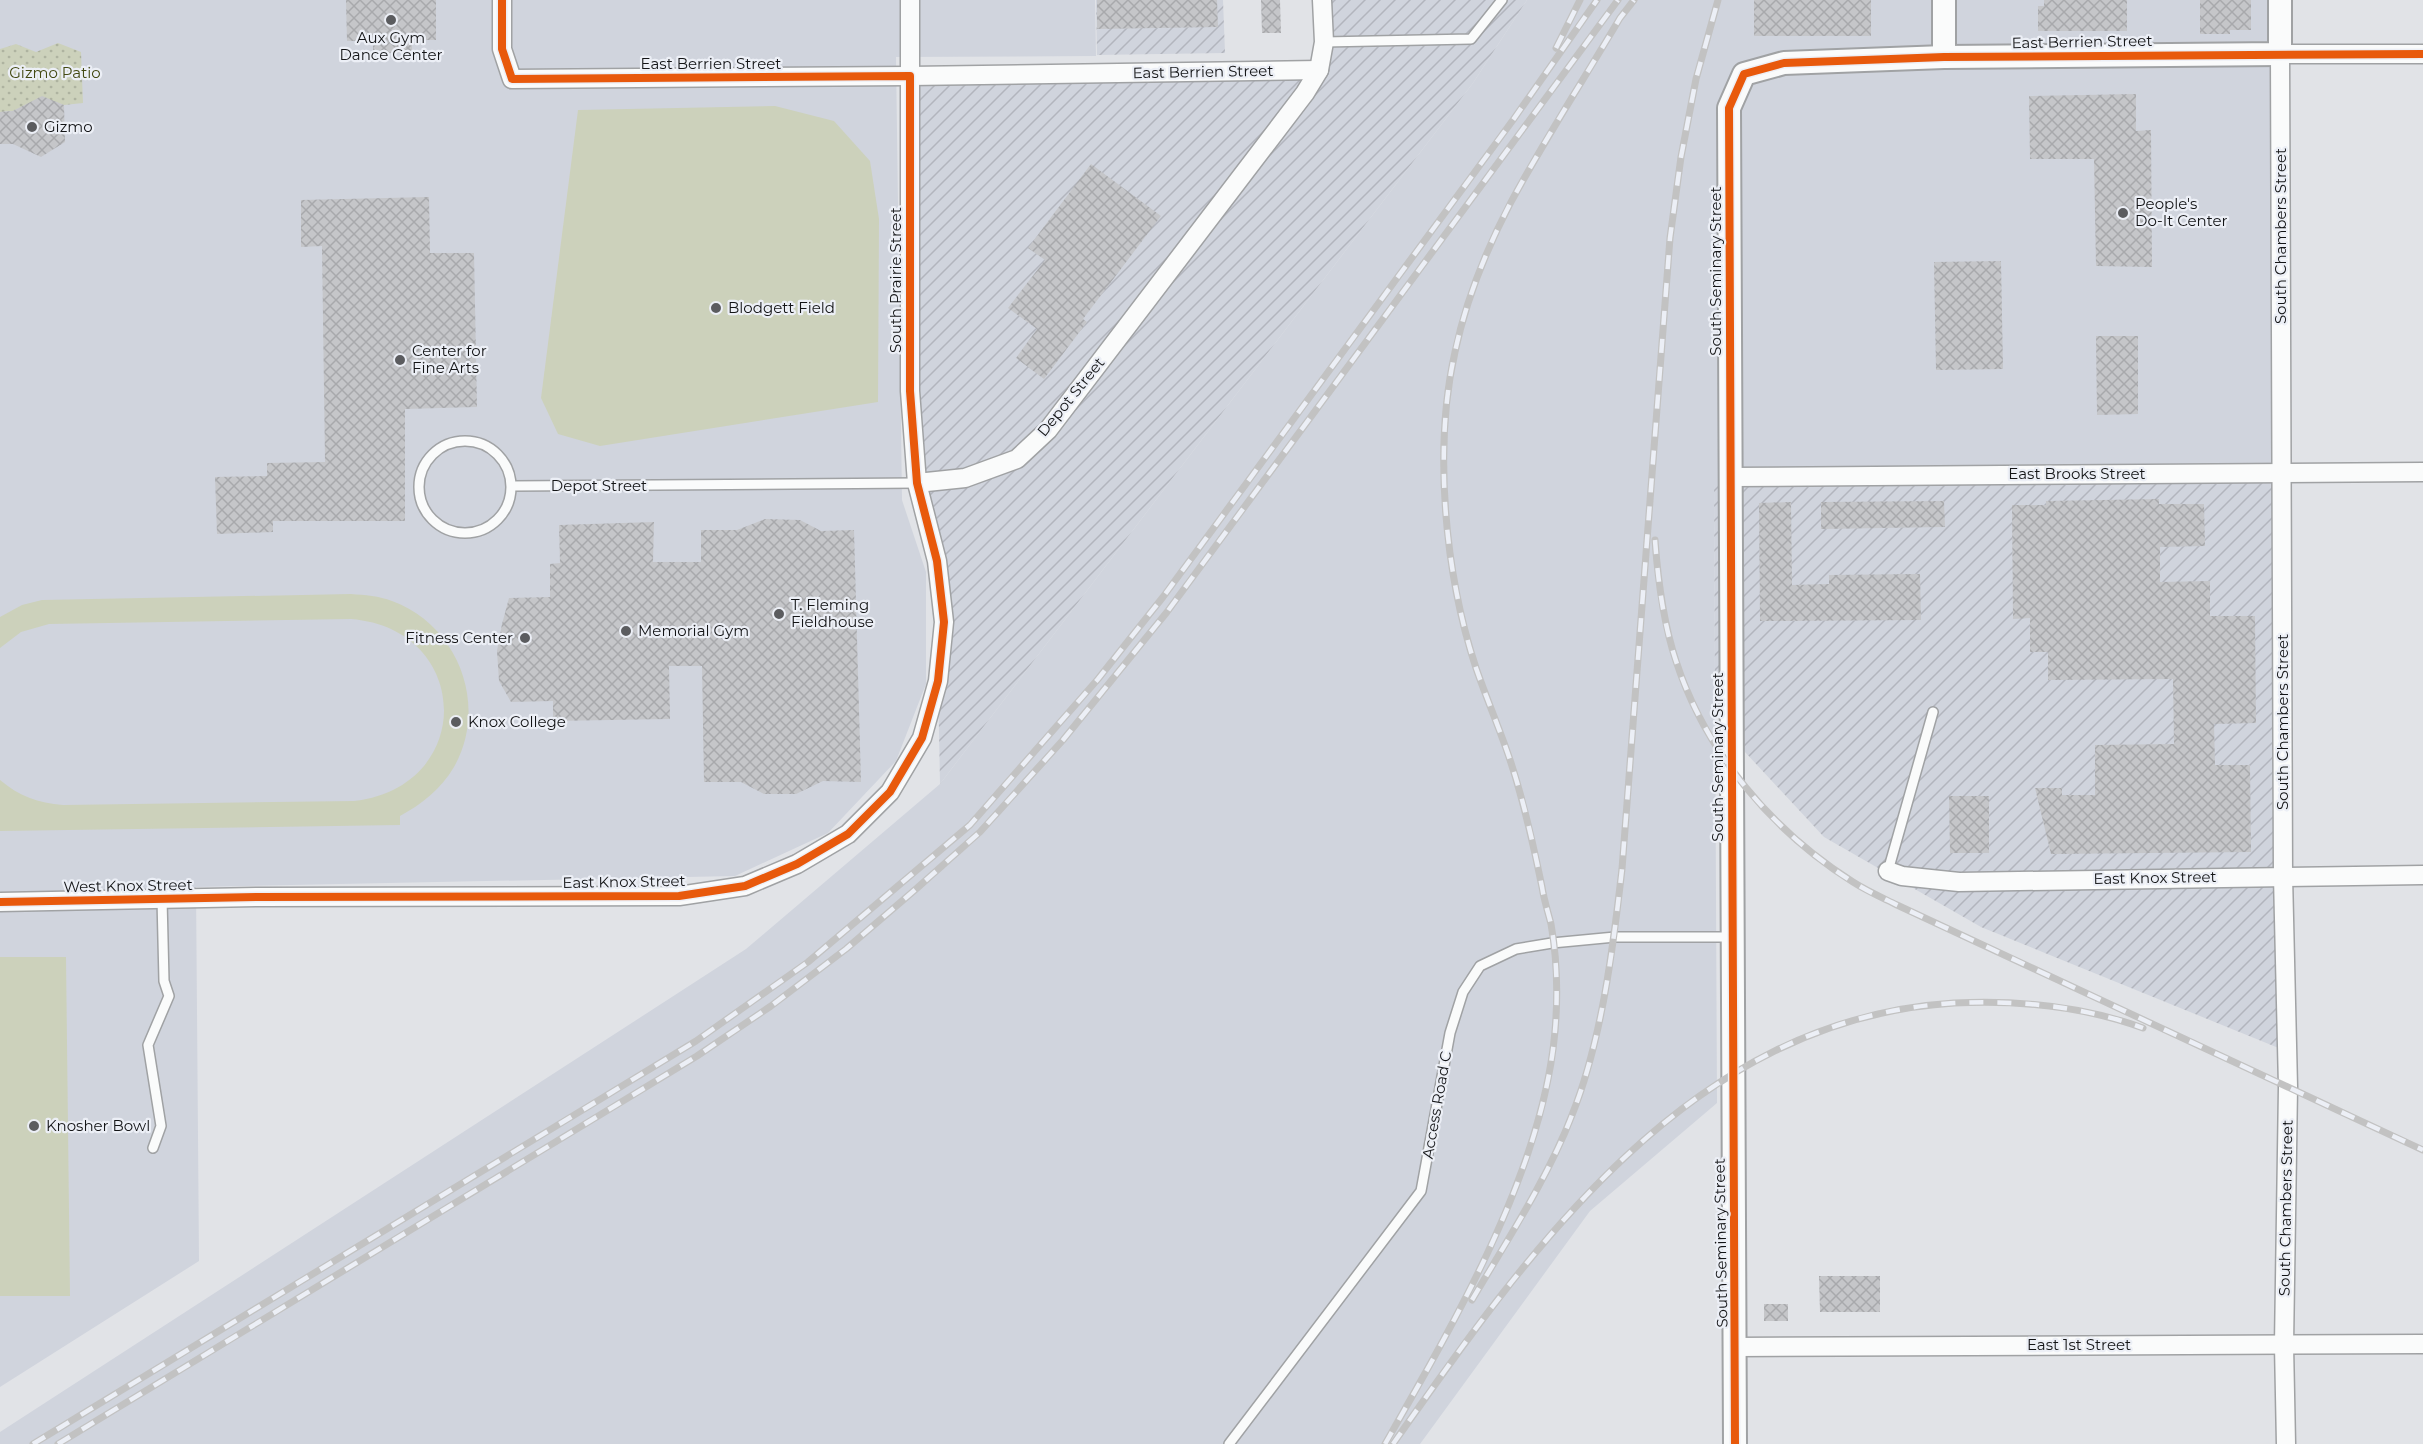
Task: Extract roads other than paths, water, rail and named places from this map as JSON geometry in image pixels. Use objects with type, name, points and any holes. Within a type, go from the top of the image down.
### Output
[{"type":"street","name":"East Berrien Street","points":[[502,0],[502,49],[512,79],[1319,70]]},
{"type":"street","name":"South Prairie Street","points":[[910,0],[910,391],[917,483]]},
{"type":"street","points":[[1319,70],[1324,42],[1322,0]]},
{"type":"street","points":[[1944,0],[1944,57]]},
{"type":"street","name":"South Chambers Street","points":[[2280,0],[2283,876],[2288,1087],[2284,1345],[2286,1444]]},
{"type":"street","name":"East Berrien Street","points":[[1744,74],[1784,63],[1944,57],[2423,54]]},
{"type":"street","name":"Depot Street","points":[[917,483],[965,478],[1017,459],[1048,430],[1305,93],[1319,70]]},
{"type":"street","name":"South Seminary Street","points":[[1735,1444],[1729,108],[1744,74]]},
{"type":"street","name":"East Brooks Street","points":[[1731,477],[2423,472]]},
{"type":"street","name":"East Knox Street","points":[[257,897],[679,896],[745,886],[797,864],[849,834],[890,792],[922,738],[938,681],[944,622],[938,561],[917,483]]},
{"type":"street","name":"East Knox Street","points":[[1888,871],[1902,876],[1959,882],[2423,875]]},
{"type":"street","name":"West Knox Street","points":[[0,902],[257,897]]},
{"type":"street","name":"East 1st Street","points":[[1736,1347],[2423,1344]]},
{"type":"lane","points":[[1324,42],[1470,39],[1502,0]]},
{"type":"lane","points":[[458,441],[481,444],[501,457],[509,471],[512,486],[510,501],[494,524],[481,531],[467,533],[452,531],[439,525],[429,515],[421,501],[419,486],[422,471],[430,457],[443,447],[458,441]]},
{"type":"lane","name":"Depot Street","points":[[512,486],[917,483]]},
{"type":"lane","points":[[1888,871],[1933,712]]},
{"type":"lane","points":[[153,1148],[161,1126],[148,1045],[168,996],[164,981],[162,899]]},
{"type":"lane","name":"Access Road C","points":[[1229,1444],[1421,1191],[1450,1033],[1463,992],[1480,966],[1516,949],[1552,943],[1615,937],[1734,937]]},
{"type":"railway","points":[[1556,48],[1580,0]]},
{"type":"railway","points":[[33,1444],[696,1041],[808,962],[970,825],[1098,679],[1163,597],[1513,120],[1597,0]]},
{"type":"railway","points":[[58,1444],[697,1056],[771,1006],[846,949],[980,832],[1063,740],[1167,612],[1618,0]]},
{"type":"railway","points":[[1385,1444],[1466,1297],[1514,1191],[1533,1138],[1547,1084],[1556,1018],[1555,950],[1531,837],[1513,770],[1476,668],[1457,593],[1450,552],[1444,470],[1448,390],[1465,313],[1478,275],[1502,220],[1551,132],[1620,18],[1634,0]]},
{"type":"railway","points":[[1472,1300],[1526,1209],[1562,1139],[1591,1056],[1605,994],[1622,869],[1670,238],[1681,157],[1696,79],[1718,0]]},
{"type":"railway","points":[[1655,540],[1662,601],[1671,646],[1689,695],[1705,727],[1745,787],[1769,814],[1823,862],[1858,885],[1897,905],[2423,1150]]},
{"type":"railway","points":[[1393,1444],[1502,1294],[1562,1222],[1627,1156],[1697,1098],[1775,1051],[1860,1018],[1954,1003],[2050,1006],[2097,1014],[2143,1028]]},
{"type":"place","name":"Aux Gym Dance Center","points":[[391,20]]},
{"type":"place","name":"Gizmo","points":[[32,127]]},
{"type":"place","name":"People's Do-It Center","points":[[2123,213]]},
{"type":"place","name":"Blodgett Field","points":[[716,308]]},
{"type":"place","name":"Center for Fine Arts","points":[[400,360]]},
{"type":"place","name":"T. Fleming Fieldhouse","points":[[779,614]]},
{"type":"place","name":"Memorial Gym","points":[[626,631]]},
{"type":"place","name":"Fitness Center","points":[[525,638]]},
{"type":"place","name":"Knox College","points":[[456,722]]},
{"type":"place","name":"Knosher Bowl","points":[[34,1126]]},
{"type":"park label","name":"Gizmo Patio","points":[[55,73]]}]
